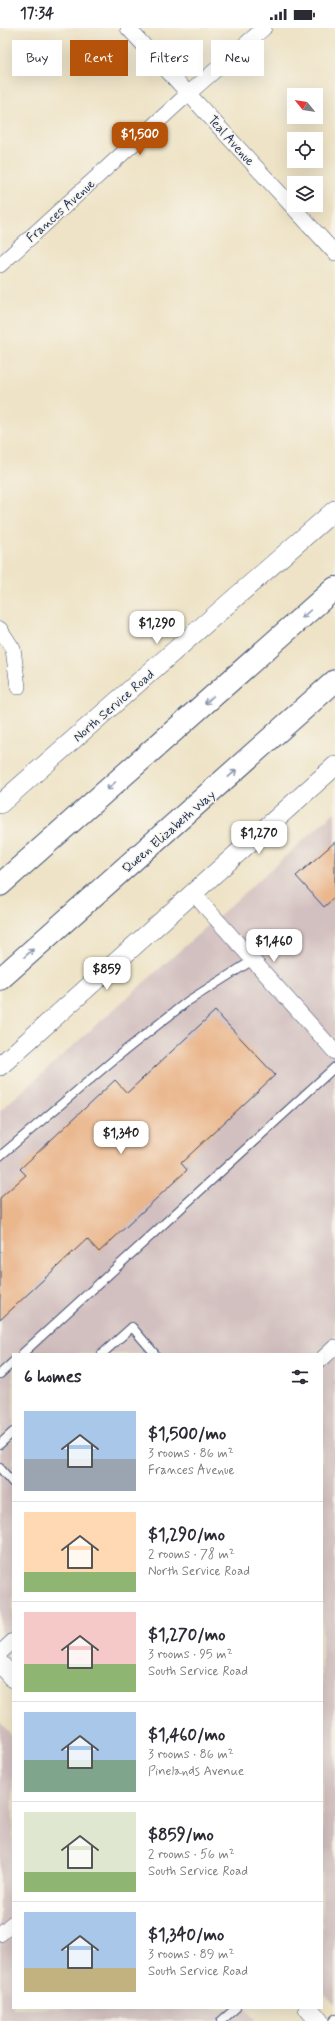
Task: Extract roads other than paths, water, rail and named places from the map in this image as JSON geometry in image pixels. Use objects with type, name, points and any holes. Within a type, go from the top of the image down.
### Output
[{"type":"highway","points":[[0,885],[335,588]]},
{"type":"highway","name":"Queen Elizabeth Way","points":[[0,979],[335,681]]},
{"type":"street","name":"Teal Avenue","points":[[128,28],[335,253]]},
{"type":"street","name":"Frances Avenue","points":[[0,265],[189,93],[264,28]]},
{"type":"street","name":"North Service Road","points":[[0,804],[335,510]]},
{"type":"street","points":[[0,629],[13,649],[18,687]]},
{"type":"street","points":[[0,1066],[335,766]]},
{"type":"street","points":[[193,893],[335,1052]]},
{"type":"street","points":[[323,1358],[335,1347]]},
{"type":"street","points":[[0,1652],[12,1642]]},
{"type":"street","points":[[0,1664],[12,1677]]},
{"type":"street","points":[[0,1934],[12,1923]]},
{"type":"street","points":[[309,2009],[319,2021]]},
{"type":"lane","points":[[0,1156],[118,1056],[188,1001],[253,960]]},
{"type":"lane","points":[[23,1353],[335,1067]]},
{"type":"lane","points":[[103,1353],[132,1327],[154,1353]]},
{"type":"lane","points":[[0,1374],[12,1363]]},
{"type":"lane","points":[[0,1444],[12,1433]]},
{"type":"lane","points":[[0,1468],[12,1482]]},
{"type":"lane","points":[[221,2021],[235,2009]]}]
